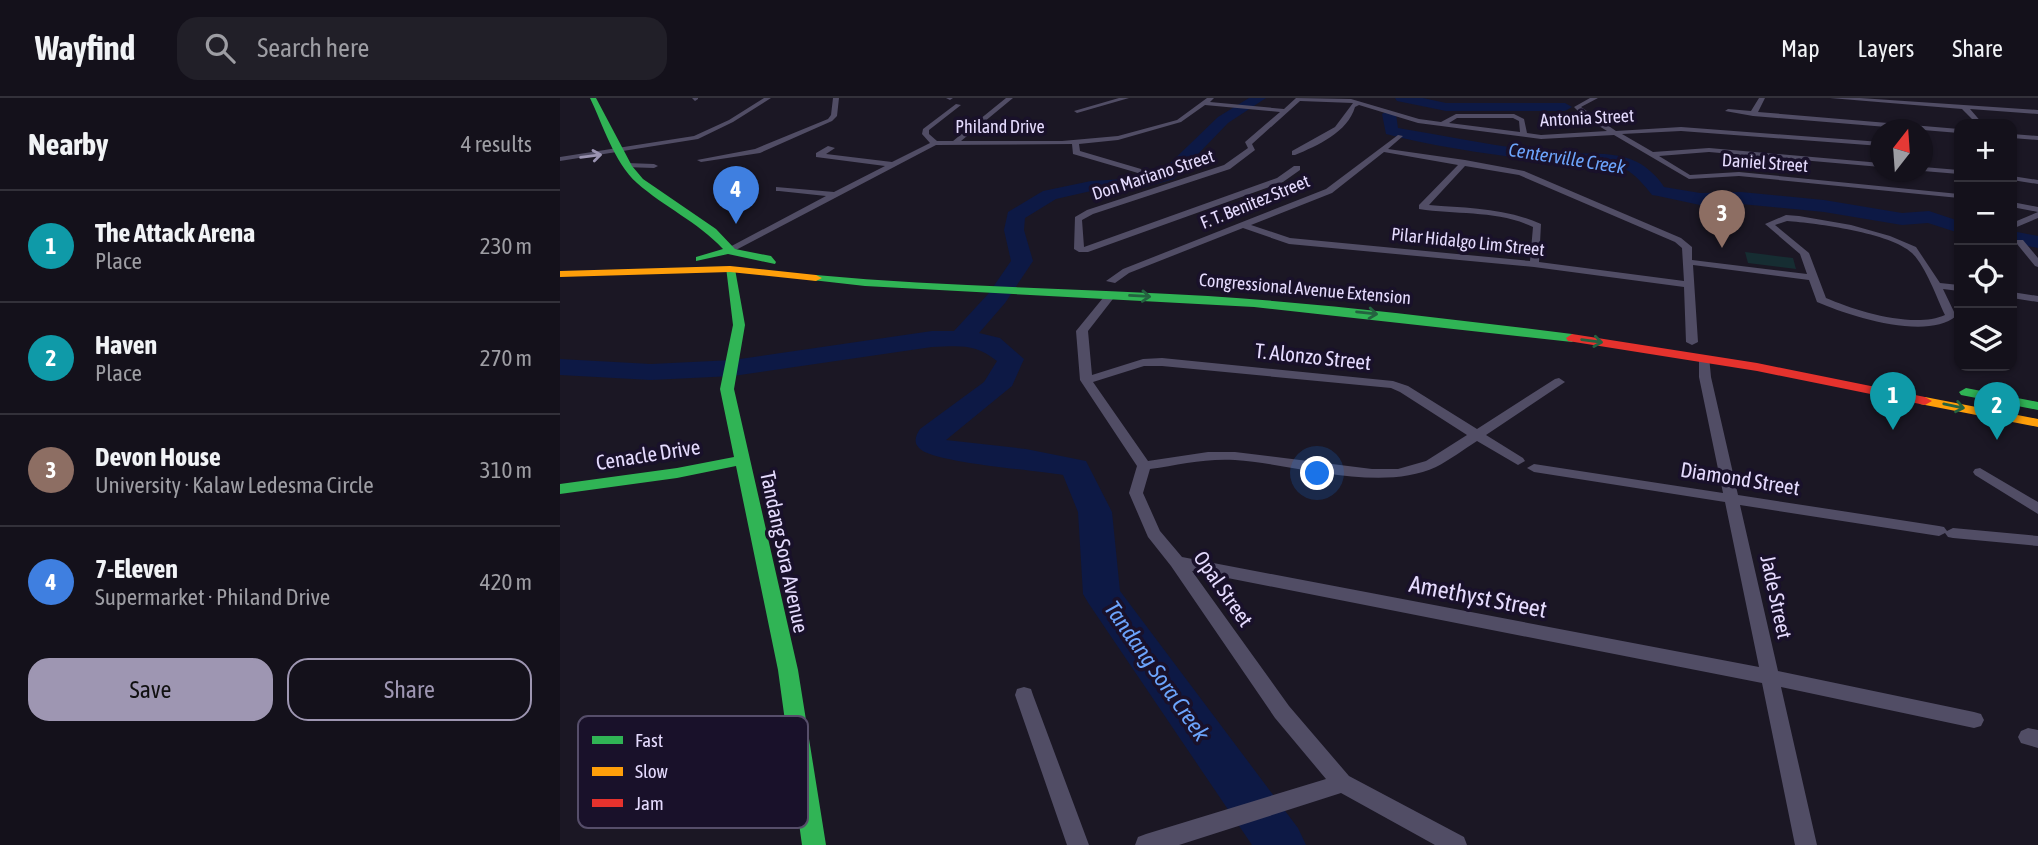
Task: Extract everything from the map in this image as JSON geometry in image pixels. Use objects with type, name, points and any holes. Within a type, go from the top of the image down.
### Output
[{"type":"main road","points":[[593,98],[624,158],[640,181],[712,231],[726,243],[729,250]]},
{"type":"main road","points":[[701,259],[729,250],[738,254],[768,258],[771,262]]},
{"type":"main road","name":"Congressional Avenue Extension","points":[[560,263],[701,259],[771,262],[982,284]]},
{"type":"main road","name":"Congressional Avenue Extension","points":[[560,274],[730,269],[866,284],[1233,288],[1434,306],[1692,342],[2038,423]]},
{"type":"main road","name":"Tandang Sora Avenue","points":[[730,269],[739,314],[727,385],[734,429],[788,670],[795,716]]},
{"type":"main road","name":"Congressional Avenue Extension","points":[[1111,288],[1421,318],[1705,358],[1814,370],[2038,406]]},
{"type":"main road","name":"Cenacle Drive","points":[[560,489],[677,473],[743,460]]},
{"type":"main road","name":"Tandang Sora Avenue","points":[[808,805],[814,845]]},
{"type":"street","points":[[560,159],[624,158],[704,135],[768,98]]},
{"type":"street","points":[[701,160],[757,151],[830,120],[834,116],[836,98]]},
{"type":"street","points":[[955,141],[973,130],[1010,98]]},
{"type":"street","points":[[1099,98],[1111,102]]},
{"type":"street","points":[[1077,111],[1126,98]]},
{"type":"street","name":"Daniel Street","points":[[1595,98],[1577,107],[1585,115],[1689,177],[1740,174],[1954,195]]},
{"type":"street","points":[[1753,114],[1762,98]]},
{"type":"street","points":[[1833,98],[2037,114]]},
{"type":"street","points":[[1285,110],[1299,99]]},
{"type":"street","name":"Antonia Street","points":[[1299,99],[1359,103],[1440,125],[1557,138],[1662,129],[1719,130],[1870,143]]},
{"type":"street","name":"Philand Drive","points":[[729,250],[935,144],[955,141],[1075,142],[1143,133],[1179,121],[1208,100],[1285,110]]},
{"type":"street","points":[[1295,153],[1340,126],[1351,116],[1352,106],[1359,103]]},
{"type":"street","points":[[1895,103],[1900,111]]},
{"type":"street","points":[[935,144],[925,134],[926,130],[958,105]]},
{"type":"street","points":[[1964,107],[1975,119]]},
{"type":"street","name":"Don Mariano Street","points":[[1285,110],[1248,144],[1252,148],[1227,167],[1090,212],[1078,219],[1079,249],[1280,180],[1297,168]]},
{"type":"street","points":[[1728,111],[1870,124]]},
{"type":"street","points":[[1440,125],[1456,116],[1520,117],[1524,135]]},
{"type":"street","points":[[1933,129],[1954,131]]},
{"type":"street","name":"F. T. Benitez Street","points":[[1111,288],[1126,271],[1329,191],[1400,136]]},
{"type":"street","points":[[2017,136],[2038,138]]},
{"type":"street","points":[[1075,142],[1076,152],[1138,171]]},
{"type":"street","points":[[831,148],[819,155],[894,165]]},
{"type":"street","points":[[1654,154],[1709,149],[1870,164]]},
{"type":"street","points":[[1383,150],[1465,162],[1532,177],[1678,240],[1687,247],[1692,342]]},
{"type":"street","points":[[624,158],[654,166]]},
{"type":"street","points":[[1465,162],[1422,207],[1519,218],[1535,224],[1538,226],[1534,264]]},
{"type":"street","points":[[1933,170],[1954,172]]},
{"type":"street","points":[[2017,179],[2038,182]]},
{"type":"street","points":[[779,188],[836,195]]},
{"type":"street","points":[[2017,206],[2038,212]]},
{"type":"street","points":[[2017,223],[2038,212]]},
{"type":"street","points":[[1786,218],[1798,218],[1829,223],[1899,243],[1915,250],[1935,285],[1951,316],[1946,320],[1928,323],[1842,309],[1821,300],[1804,253],[1769,224],[1786,218]]},
{"type":"street","name":"Pilar Hidalgo Lim Street","points":[[1245,226],[1289,242],[1534,264],[1689,285]]},
{"type":"street","points":[[2020,242],[2038,264]]},
{"type":"street","points":[[1689,262],[1813,278]]},
{"type":"street","points":[[1935,285],[1954,287]]},
{"type":"street","points":[[1111,288],[1082,331],[1086,380],[1144,466],[1208,456],[1235,456],[1372,473],[1398,472],[1431,464],[1559,382]]},
{"type":"street","points":[[2017,296],[2038,299]]},
{"type":"street","name":"Jade Street","points":[[1705,358],[1705,377],[1806,845]]},
{"type":"street","name":"T. Alonzo Street","points":[[1086,380],[1143,363],[1162,362],[1393,385],[1404,389],[1518,461]]},
{"type":"street","name":"Opal Street","points":[[1144,466],[1136,493],[1153,533],[1177,562],[1282,712],[1342,783],[1456,845]]},
{"type":"street","name":"Diamond Street","points":[[1534,468],[1946,532],[2038,541]]},
{"type":"street","points":[[1980,472],[2038,509]]},
{"type":"street","name":"Amethyst Street","points":[[1177,562],[1769,677],[1974,720]]},
{"type":"street","points":[[1024,695],[1078,845]]},
{"type":"street","points":[[1146,845],[1342,783]]},
{"type":"green space","points":[[1745,252],[1793,258],[1796,269],[1748,263]]},
{"type":"waterway","points":[[961,338],[997,298],[1022,261],[1014,230],[1015,216],[1050,195],[1091,186],[1142,183],[1168,175],[1223,120],[1259,98]]},
{"type":"waterway","points":[[1402,98],[1446,107],[1565,107]]},
{"type":"waterway","name":"Centerville Creek","points":[[1389,114],[1391,131],[1512,152],[1560,158],[1594,158],[1630,165],[1652,182],[1658,191],[1700,199],[1741,198],[1824,206],[1902,219],[1929,217],[1954,225]]},
{"type":"waterway","name":"Centerville Creek","points":[[2017,238],[2038,242]]},
{"type":"waterway","points":[[560,367],[651,372],[733,368],[932,339],[961,338]]},
{"type":"waterway","name":"Tandang Sora Creek","points":[[961,338],[991,343],[1011,359],[1002,380],[931,435],[931,444],[945,451],[1026,459],[1075,468],[1095,512],[1102,594],[1281,845]]},
{"type":"traffic: fast","points":[[593,98],[628,167],[640,181],[712,231],[732,252],[767,258],[771,262]]},
{"type":"traffic: fast","points":[[700,259],[729,250]]},
{"type":"traffic: fast","points":[[730,269],[739,325],[727,389],[788,670],[795,716]]},
{"type":"traffic: fast","points":[[816,278],[914,286],[1254,303],[1572,338]]},
{"type":"traffic: fast","points":[[1966,392],[2038,406]]},
{"type":"traffic: fast","points":[[560,489],[677,473],[743,460]]},
{"type":"traffic: fast","points":[[808,805],[814,845]]},
{"type":"traffic: slow","points":[[560,274],[730,269],[816,278]]},
{"type":"traffic: slow","points":[[1925,401],[2038,423]]},
{"type":"traffic: jam","points":[[1572,338],[1757,367],[1925,401]]},
{"type":"place","name":"7-Eleven","points":[[736,224]]},
{"type":"place","name":"Devon House","points":[[1722,248]]},
{"type":"place","name":"The Attack Arena","points":[[1893,430]]},
{"type":"place","name":"Haven","points":[[1997,440]]}]
